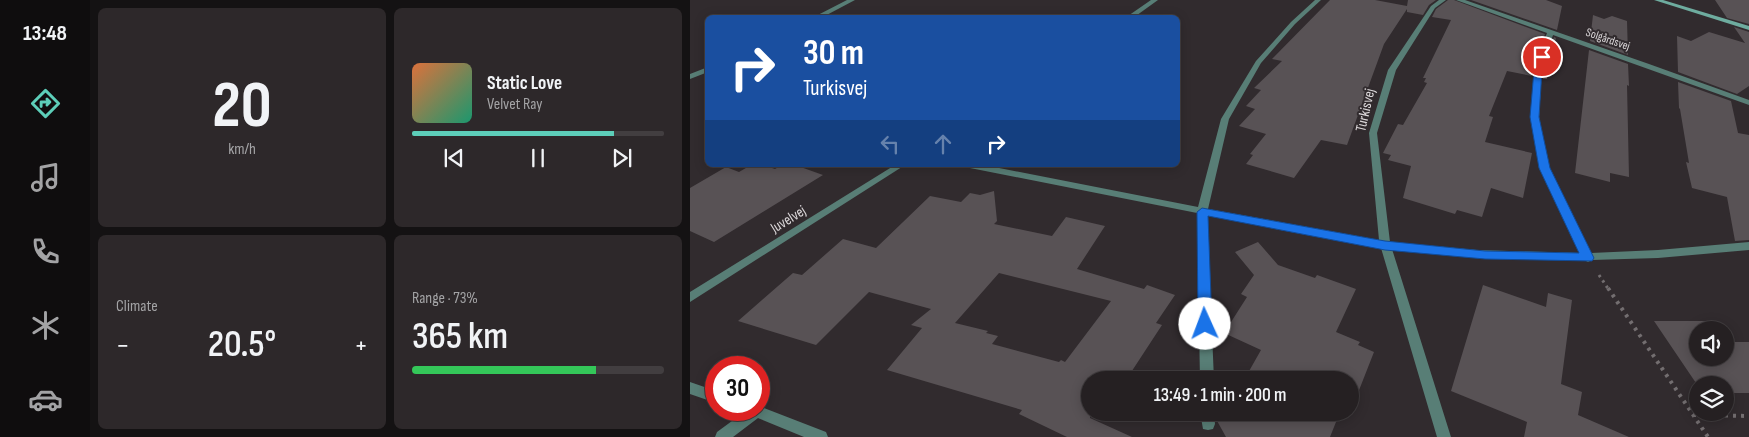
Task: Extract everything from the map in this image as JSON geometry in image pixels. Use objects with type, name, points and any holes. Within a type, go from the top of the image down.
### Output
[{"type":"main road","points":[[1657,0],[1749,28]]},
{"type":"street","points":[[821,15],[852,0]]},
{"type":"street","points":[[1132,15],[1155,0]]},
{"type":"street","points":[[1207,371],[1202,212],[1225,119],[1258,62],[1293,23],[1318,0]]},
{"type":"street","name":"Turkisvej","points":[[1443,0],[1433,7],[1392,70],[1373,133],[1385,245],[1444,437]]},
{"type":"street","name":"Solgårdsvej","points":[[1459,0],[1551,31],[1749,103]]},
{"type":"street","points":[[1551,31],[1538,70],[1535,117],[1544,168],[1588,258]]},
{"type":"street","points":[[690,77],[705,70]]},
{"type":"street","name":"Juvelvej","points":[[690,298],[898,167]]},
{"type":"street","points":[[980,167],[1202,212],[1385,245],[1485,255],[1588,258],[1681,254],[1749,246]]},
{"type":"street","points":[[690,388],[705,393]]},
{"type":"street","points":[[770,417],[821,437]]},
{"type":"street","points":[[722,437],[742,421]]},
{"type":"path","points":[[1588,258],[1689,409]]},
{"type":"path","points":[[1734,416],[1749,416]]},
{"type":"path","points":[[1697,421],[1708,437]]},
{"type":"building","points":[[1330,0],[1375,0],[1407,6],[1408,0],[1436,0],[1429,5],[1423,15],[1407,12],[1407,9],[1384,44],[1347,145],[1321,140],[1294,178],[1246,164],[1253,155],[1250,154],[1266,134],[1239,126],[1255,109],[1246,106],[1261,90],[1254,88],[1282,61],[1272,59]]},
{"type":"building","points":[[1448,0],[1454,0],[1545,34],[1532,68],[1532,76],[1507,71],[1489,116],[1493,117],[1485,142],[1532,153],[1523,198],[1491,188],[1482,217],[1457,210],[1455,214],[1403,198],[1411,166],[1388,160],[1391,155],[1383,153],[1398,124],[1403,125],[1427,83],[1424,82],[1426,78],[1423,78],[1451,20],[1432,17],[1436,9]]},
{"type":"building","points":[[1471,0],[1546,0],[1562,6],[1557,30]]},
{"type":"building","points":[[1715,0],[1749,0],[1749,24],[1727,18]]},
{"type":"building","points":[[1593,15],[1604,19],[1612,16],[1627,21],[1628,55],[1590,41]]},
{"type":"building","points":[[1734,27],[1749,32],[1749,86],[1737,94],[1678,72],[1677,36],[1691,41],[1709,32],[1745,43]]},
{"type":"building","points":[[1554,37],[1556,38],[1547,79],[1543,79],[1544,69]]},
{"type":"building","points":[[1589,50],[1628,64],[1629,177],[1610,173],[1610,182],[1575,173]]},
{"type":"building","points":[[1678,82],[1731,101],[1738,133],[1749,135],[1749,240],[1735,241],[1727,197],[1692,188],[1686,162],[1689,163],[1679,108]]},
{"type":"building","points":[[726,167],[739,172],[748,167],[769,167],[775,169],[778,167],[801,167],[823,175],[714,242],[690,231],[690,188]]},
{"type":"building","points":[[994,191],[997,221],[994,224],[1052,236],[1066,217],[1105,226],[1077,269],[1144,289],[1147,285],[1175,295],[1156,323],[1162,325],[1132,371],[1081,371],[1081,421],[1097,421],[1132,437],[1067,437],[1019,414],[1022,410],[887,370],[922,328],[911,325],[931,309],[869,292],[816,345],[738,321],[793,273],[802,275],[843,239],[876,248],[930,196],[961,202],[970,193],[980,195]],"holes":[[[999,273],[1111,301],[1065,362],[992,344],[998,336],[986,333],[988,331],[955,323]]]},
{"type":"building","points":[[1258,242],[1278,265],[1315,278],[1317,275],[1356,289],[1336,332],[1360,342],[1358,345],[1374,352],[1359,390],[1359,371],[1249,371],[1261,350],[1224,333],[1247,297],[1241,294],[1254,275],[1235,252]]},
{"type":"building","points":[[1483,285],[1546,307],[1548,293],[1572,300],[1561,384],[1582,392],[1578,415],[1629,437],[1524,437],[1527,422],[1451,391]]},
{"type":"building","points":[[1654,321],[1689,321],[1689,366],[1734,366],[1734,342],[1749,342],[1749,393],[1734,393],[1734,376],[1691,376]]},
{"type":"building","points":[[1217,421],[1336,421],[1330,437],[1226,437]]},
{"type":"route","points":[[1205,324],[1202,212],[1385,245],[1485,255],[1588,258],[1544,168],[1535,117],[1538,70],[1542,57]]}]
